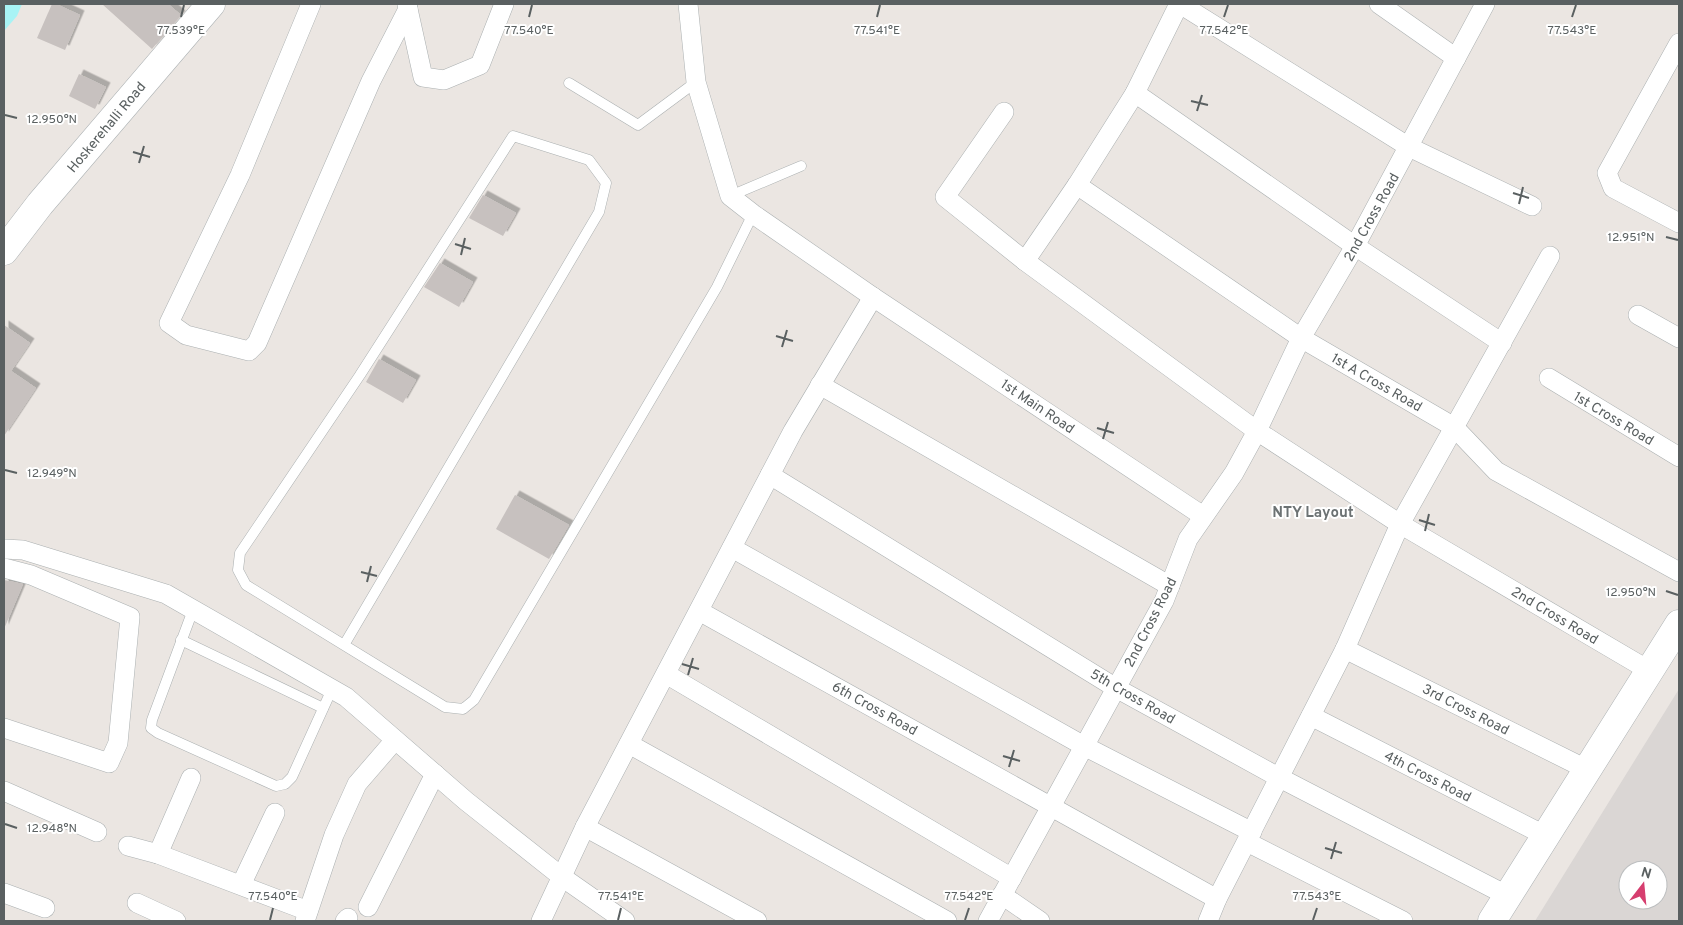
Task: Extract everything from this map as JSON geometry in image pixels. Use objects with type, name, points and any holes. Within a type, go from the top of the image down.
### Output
[{"type":"street","name":"Hoskerehalli Road","points":[[4,251],[40,204],[211,4]]},
{"type":"street","points":[[311,4],[240,175],[169,323],[186,335],[249,351],[257,343],[371,81],[408,6]]},
{"type":"street","points":[[408,6],[423,77],[444,80],[480,65],[504,4]]},
{"type":"street","points":[[688,4],[696,82],[730,196]]},
{"type":"street","points":[[1025,261],[1077,185],[1135,93],[1179,4],[1409,147],[1532,206]]},
{"type":"street","points":[[1379,4],[1403,11],[1456,58]]},
{"type":"street","name":"2nd Cross Road","points":[[988,921],[1164,600],[1188,539],[1234,473],[1257,431],[1300,338],[1356,246],[1485,4]]},
{"type":"street","points":[[1679,43],[1607,173],[1613,188],[1679,223]]},
{"type":"street","points":[[1135,93],[1356,246],[1502,343]]},
{"type":"street","name":"2nd Cross Road","points":[[1004,112],[945,197],[1025,261],[1257,431],[1400,524],[1650,671]]},
{"type":"street","name":"1st A Cross Road","points":[[1077,185],[1300,338],[1454,427],[1496,471],[1679,572]]},
{"type":"street","name":"1st Main Road","points":[[730,196],[873,297],[1203,516]]},
{"type":"street","points":[[1208,921],[1217,899],[1345,649],[1400,524],[1550,256]]},
{"type":"street","points":[[541,921],[586,827],[798,421],[873,297]]},
{"type":"street","points":[[1638,315],[1679,338]]},
{"type":"street","name":"1st Cross Road","points":[[1550,378],[1679,457]]},
{"type":"street","points":[[820,385],[1170,586]]},
{"type":"street","name":"5th Cross Road","points":[[770,475],[1116,688],[1280,778],[1508,896]]},
{"type":"street","points":[[732,548],[1084,746],[1403,921]]},
{"type":"street","points":[[4,549],[23,550],[166,594],[346,697],[435,774],[562,877],[625,921]]},
{"type":"street","points":[[4,568],[31,575],[130,617],[118,743],[109,764],[4,728]]},
{"type":"street","name":"6th Cross Road","points":[[698,611],[1217,899]]},
{"type":"street","points":[[1492,921],[1679,624]]},
{"type":"street","name":"3rd Cross Road","points":[[1345,649],[1588,770]]},
{"type":"street","points":[[666,674],[1012,878]]},
{"type":"street","name":"4th Cross Road","points":[[1311,716],[1546,836]]},
{"type":"street","points":[[128,846],[158,854],[241,885],[306,916],[334,835],[357,784],[395,740]]},
{"type":"street","points":[[629,744],[947,921]]},
{"type":"street","points":[[368,907],[435,774]]},
{"type":"street","points":[[158,854],[190,778]]},
{"type":"street","points":[[4,791],[98,832]]},
{"type":"street","points":[[241,885],[275,813]]},
{"type":"street","points":[[586,827],[757,921]]},
{"type":"street","points":[[4,893],[45,908]]},
{"type":"street","points":[[1002,895],[1040,921]]},
{"type":"street","points":[[137,903],[176,921]]},
{"type":"lane","points":[[570,82],[638,125],[696,82]]},
{"type":"lane","points":[[344,645],[599,212],[606,183],[589,160],[513,136],[360,375],[240,553],[238,570],[246,585],[445,707],[463,709],[474,700],[718,287],[753,214]]},
{"type":"lane","points":[[730,196],[801,166]]},
{"type":"lane","points":[[193,610],[152,720],[151,728],[158,733],[276,786],[285,784],[292,777],[332,689]]},
{"type":"lane","points":[[181,640],[323,708]]},
{"type":"shaded area","points":[[1679,689],[1679,921],[1535,921]]},
{"type":"water","points":[[4,4],[22,4],[17,16],[4,31]]},
{"type":"building","points":[[52,4],[80,15],[65,50],[37,38]]},
{"type":"building","points":[[102,4],[168,4],[181,15],[152,49]]},
{"type":"building","points":[[79,74],[106,87],[95,109],[69,96]]},
{"type":"building","points":[[483,195],[516,213],[503,236],[469,218]]},
{"type":"building","points":[[440,263],[473,282],[459,307],[424,287]]},
{"type":"building","points":[[4,325],[30,343],[11,371],[36,388],[4,436]]},
{"type":"building","points":[[379,359],[416,380],[403,403],[366,382]]},
{"type":"building","points":[[515,495],[569,525],[549,559],[496,529]]},
{"type":"building","points":[[4,580],[23,584],[4,629]]},
{"type":"district","name":"NTY Layout","points":[[1313,512]]}]
